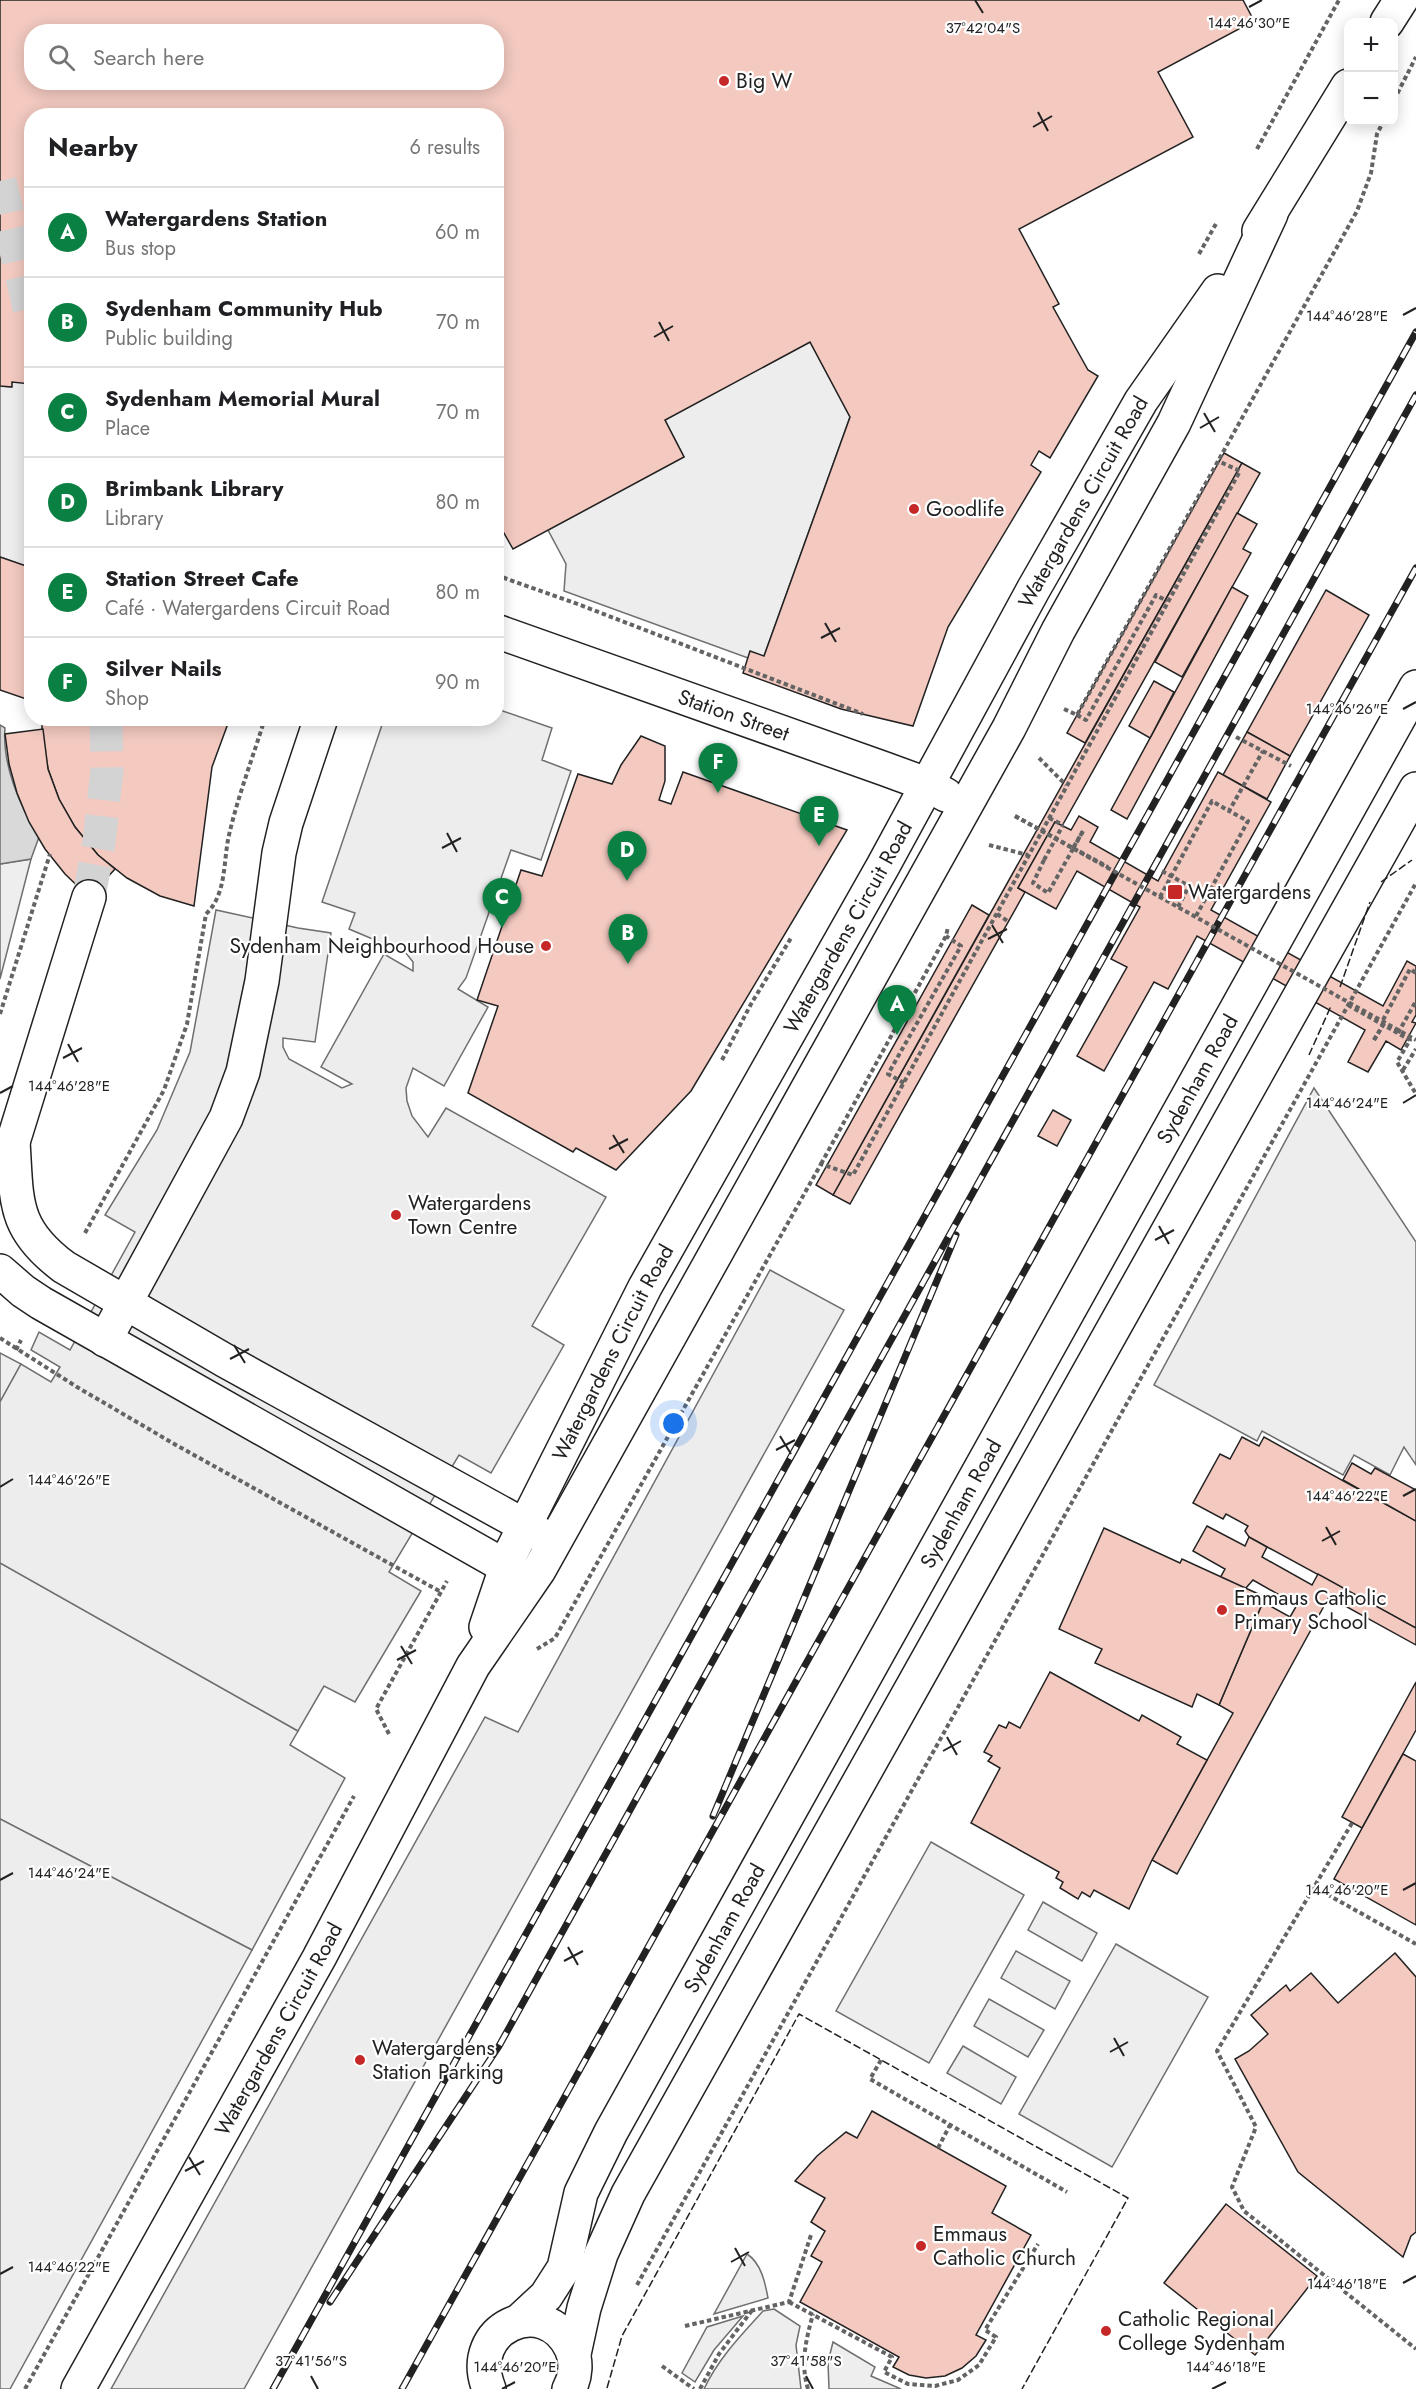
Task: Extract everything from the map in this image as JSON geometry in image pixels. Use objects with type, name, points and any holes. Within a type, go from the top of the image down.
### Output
[{"type":"street","points":[[1390,18],[1401,0]]},
{"type":"street","name":"Watergardens Circuit Road","points":[[519,1574],[511,1553],[645,1287],[877,876],[1033,590],[1141,401],[1271,214],[1344,93]]},
{"type":"street","name":"Watergardens Circuit Road","points":[[78,2389],[319,1958],[519,1574],[555,1542],[1010,728],[1059,631],[1174,423],[1271,214]]},
{"type":"street","name":"Station Street","points":[[504,634],[607,672],[712,706],[926,784],[966,806]]},
{"type":"street","name":"Sydenham Road","points":[[486,2386],[483,2364],[485,2350],[493,2337],[505,2327],[519,2321],[546,2296],[564,2268],[581,2193],[611,2132],[1416,687]]},
{"type":"street","points":[[105,1340],[226,1119],[243,1072],[262,981],[282,843],[318,726]]},
{"type":"street","points":[[569,2389],[574,2374],[574,2354],[584,2308],[601,2254],[627,2194],[1416,789]]},
{"type":"street","points":[[89,897],[7,1154],[21,1218],[31,1238],[64,1267],[124,1303],[555,1542]]},
{"type":"street","points":[[1199,1077],[1249,1086]]},
{"type":"street","points":[[0,1271],[41,1303],[519,1574]]},
{"type":"street","points":[[519,2321],[533,2320],[553,2327],[568,2341],[574,2354]]},
{"type":"path","points":[[1398,92],[1416,57]]},
{"type":"path","points":[[1077,715],[1357,211],[1371,173],[1377,134],[1381,126]]},
{"type":"path","points":[[853,1175],[1240,471],[1218,461]]},
{"type":"path","points":[[504,578],[576,603],[868,716]]},
{"type":"path","points":[[1054,713],[1062,708],[1086,720],[1156,595],[1167,601]]},
{"type":"path","points":[[64,1267],[164,1090],[187,1024],[206,914],[213,907],[220,891],[229,835],[263,726]]},
{"type":"path","points":[[1236,737],[1291,766]]},
{"type":"path","points":[[1229,811],[1263,751]]},
{"type":"path","points":[[1033,752],[1066,785]]},
{"type":"path","points":[[1160,897],[1212,801],[1248,821],[1196,916]]},
{"type":"path","points":[[1108,867],[1015,816],[1416,1040]]},
{"type":"path","points":[[1049,818],[1063,825],[1033,883],[1048,893],[1083,831]]},
{"type":"path","points":[[982,843],[1028,855]]},
{"type":"path","points":[[0,1014],[50,854]]},
{"type":"path","points":[[1162,871],[1216,901]]},
{"type":"path","points":[[635,2289],[1416,883]]},
{"type":"path","points":[[1178,906],[1189,886]]},
{"type":"path","points":[[996,914],[1009,922]]},
{"type":"path","points":[[821,1164],[946,936],[950,916]]},
{"type":"path","points":[[904,1083],[888,1074],[961,946],[946,936]]},
{"type":"path","points":[[1374,1040],[1410,969],[1416,973]]},
{"type":"path","points":[[1398,1033],[1416,1001]]},
{"type":"path","points":[[1348,1005],[1383,1022],[1410,1040],[1397,1062],[1416,1094]]},
{"type":"path","points":[[1403,1070],[1416,1049]]},
{"type":"path","points":[[16,1350],[41,1303]]},
{"type":"path","points":[[0,1338],[16,1350],[176,1445],[441,1592]]},
{"type":"path","points":[[1352,1823],[1217,2051],[1256,2127],[1232,2187],[1244,2211],[1416,2349]]},
{"type":"path","points":[[1314,1887],[1416,1944]]},
{"type":"path","points":[[881,2060],[870,2079],[1067,2192]]},
{"type":"path","points":[[938,2148],[950,2125]]},
{"type":"path","points":[[789,2302],[811,2235]]},
{"type":"path","points":[[685,2326],[789,2302],[892,2356],[884,2372],[908,2384],[935,2386],[958,2380],[979,2365],[996,2337],[985,2330],[1038,2244]]},
{"type":"path","points":[[700,2389],[719,2354],[753,2309]]},
{"type":"path","points":[[808,2389],[804,2376],[804,2350],[813,2314]]},
{"type":"path","points":[[662,2366],[694,2389]]},
{"type":"shaded area","points":[[810,342],[850,417],[764,656],[748,658],[564,591],[566,564],[548,530],[684,457],[665,420]]},
{"type":"shaded area","points":[[12,382],[24,382],[24,566],[0,557],[0,386],[11,387]]},
{"type":"shaded area","points":[[504,711],[552,728],[542,760],[571,771],[541,860],[511,850],[466,978],[458,989],[488,1007],[444,1086],[413,1068],[406,1088],[407,1101],[412,1116],[428,1137],[446,1108],[606,1197],[532,1326],[564,1345],[491,1473],[459,1455],[389,1572],[421,1591],[355,1702],[324,1686],[298,1731],[0,1563],[0,1402],[21,1364],[51,1382],[60,1367],[31,1350],[39,1332],[70,1350],[135,1232],[105,1215],[157,1130],[190,1052],[216,910],[331,933],[315,1042],[283,1038],[283,1047],[289,1059],[342,1088],[352,1084],[321,1067],[384,954],[413,971],[413,962],[406,953],[349,929],[355,913],[322,902],[382,726],[504,726]]},
{"type":"shaded area","points":[[0,725],[5,728],[9,771],[25,813],[39,837],[31,859],[0,864]]},
{"type":"shaded area","points":[[31,859],[0,979],[0,864]]},
{"type":"shaded area","points":[[1314,1088],[1416,1242],[1416,1465],[1404,1447],[1390,1475],[1354,1455],[1343,1475],[1262,1431],[1257,1441],[1154,1385]]},
{"type":"shaded area","name":"Watergardens Station Parking","points":[[770,1270],[844,1310],[244,2389],[111,2389],[485,1717],[518,1732]]},
{"type":"shaded area","points":[[0,1353],[21,1364],[0,1402]]},
{"type":"shaded area","points":[[0,1563],[298,1731],[290,1745],[345,1778],[252,1950],[0,1819]]},
{"type":"shaded area","points":[[0,1819],[252,1950],[10,2389],[0,2389]]},
{"type":"shaded area","points":[[931,1842],[1024,1895],[929,2063],[836,2011]]},
{"type":"shaded area","points":[[1043,1902],[1097,1933],[1082,1961],[1028,1930]]},
{"type":"shaded area","points":[[1116,1944],[1208,1997],[1112,2167],[1019,2114]]},
{"type":"shaded area","points":[[1016,1951],[1070,1981],[1055,2009],[1001,1978]]},
{"type":"shaded area","points":[[989,1999],[1044,2030],[1028,2057],[974,2026]]},
{"type":"shaded area","points":[[963,2046],[1016,2077],[1001,2104],[947,2073]]},
{"type":"shaded area","points":[[747,2254],[759,2268],[768,2298],[714,2314]]},
{"type":"shaded area","points":[[774,2309],[800,2326],[796,2345],[801,2389],[704,2389],[723,2357],[738,2338],[763,2311]]},
{"type":"shaded area","points":[[743,2316],[714,2350],[695,2382],[682,2373],[707,2327]]},
{"type":"shaded area","points":[[833,2342],[875,2367],[871,2376],[901,2389],[829,2389],[828,2362]]},
{"type":"building","points":[[0,0],[1243,0],[1254,21],[1158,72],[1193,137],[1019,229],[1059,304],[1053,307],[1088,370],[1098,376],[1050,458],[1039,451],[1031,465],[1041,472],[948,627],[913,726],[841,709],[743,673],[750,651],[764,656],[850,417],[810,342],[665,420],[684,457],[513,549],[504,533],[504,108],[24,108],[24,383],[12,382],[12,387],[0,386]]},
{"type":"building","points":[[1224,453],[1242,463],[1085,743],[1067,733]]},
{"type":"building","points":[[1242,463],[1260,473],[1062,826],[1055,822],[1018,888],[1025,892],[850,1204],[833,1195]]},
{"type":"building","points":[[1237,513],[1257,524],[1243,549],[1251,553],[1182,677],[1155,662]]},
{"type":"building","points":[[0,557],[24,565],[24,698],[0,690]]},
{"type":"building","points":[[1232,587],[1248,596],[1127,819],[1111,810]]},
{"type":"building","points":[[1326,590],[1369,615],[1290,756],[1247,732]]},
{"type":"building","points":[[1154,681],[1174,692],[1150,738],[1129,726]]},
{"type":"building","points":[[42,726],[227,726],[212,767],[194,906],[160,896],[127,878],[98,855],[75,827],[59,799],[48,769]]},
{"type":"building","points":[[43,729],[48,769],[59,799],[75,827],[98,855],[115,869],[89,897],[65,874],[45,849],[29,822],[17,793],[9,764],[5,734]]},
{"type":"building","points":[[1247,732],[1290,756],[1267,799],[1223,775]]},
{"type":"building","points":[[641,736],[665,746],[665,781],[659,800],[671,804],[683,772],[847,830],[691,1091],[616,1170],[576,1148],[573,1152],[468,1093],[498,1006],[477,1000],[521,870],[542,876],[578,774],[612,784],[621,765]]},
{"type":"building","points":[[1218,772],[1271,802],[1211,910],[1383,1006],[1407,961],[1416,966],[1416,1015],[1412,1022],[1416,1023],[1401,1050],[1386,1041],[1368,1072],[1348,1062],[1365,1030],[1197,936],[1168,989],[1154,982],[1104,1071],[1077,1056],[1127,967],[1111,959],[1140,907],[1077,871],[1056,909],[1018,888],[1055,822],[1071,830],[1079,816],[1098,827],[1090,842],[1158,881]]},
{"type":"building","points":[[972,905],[989,915],[833,1195],[816,1185]]},
{"type":"building","points":[[1053,1110],[1071,1120],[1057,1146],[1038,1136]]},
{"type":"building","points":[[1242,1437],[1259,1446],[1264,1437],[1416,1521],[1416,1628],[1249,1537],[1245,1531],[1248,1526],[1226,1514],[1223,1519],[1193,1503],[1220,1454],[1230,1459]]},
{"type":"building","points":[[1352,1463],[1371,1474],[1375,1468],[1416,1490],[1416,1521],[1343,1480]]},
{"type":"building","points":[[1207,1526],[1245,1546],[1249,1537],[1267,1547],[1262,1557],[1312,1585],[1318,1574],[1416,1628],[1416,1645],[1329,1597],[1177,1874],[1152,1860],[1233,1713],[1219,1705],[1263,1602],[1290,1617],[1297,1605],[1253,1580],[1245,1589],[1220,1578],[1225,1569],[1193,1551]]},
{"type":"building","points":[[1104,1528],[1180,1563],[1182,1559],[1265,1597],[1219,1705],[1197,1694],[1192,1707],[1095,1663],[1102,1649],[1059,1629]]},
{"type":"building","points":[[1050,1672],[1139,1721],[1142,1715],[1181,1737],[1177,1744],[1207,1760],[1152,1860],[1129,1909],[1094,1890],[1090,1897],[1082,1892],[1078,1899],[1060,1888],[1063,1882],[1056,1878],[1059,1872],[971,1823],[1000,1768],[988,1761],[992,1756],[984,1752],[999,1725],[1006,1728],[1009,1722],[1020,1728]]},
{"type":"building","points":[[1416,1682],[1416,1730],[1362,1828],[1342,1817]]},
{"type":"building","points":[[1403,1754],[1416,1761],[1416,1925],[1334,1879]]},
{"type":"building","points":[[1395,1953],[1416,1977],[1416,2232],[1411,2236],[1403,2257],[1298,2172],[1235,2059],[1249,2051],[1268,2034],[1251,2015],[1286,1985],[1290,1991],[1311,1973],[1338,2003]]},
{"type":"building","name":"Emmaus Catholic Church","points":[[872,2111],[1006,2186],[992,2213],[1031,2235],[976,2335],[986,2340],[976,2356],[962,2368],[945,2376],[926,2378],[909,2375],[893,2367],[899,2357],[800,2302],[822,2262],[811,2256],[825,2231],[811,2222],[825,2198],[795,2181],[817,2156],[846,2132],[857,2138]]},
{"type":"building","points":[[1226,2204],[1317,2276],[1255,2355],[1164,2283]]},
{"type":"tunnel","points":[[0,181],[24,286]]},
{"type":"tunnel","points":[[89,897],[99,842],[107,770],[106,726]]},
{"type":"railway","points":[[273,2389],[1416,332]]},
{"type":"railway","points":[[330,2302],[499,2046],[1416,395]]},
{"type":"railway","points":[[402,2389],[1416,568]]},
{"type":"railway","points":[[713,1816],[956,1235]]},
{"type":"fence","points":[[1381,882],[1412,860]]},
{"type":"fence","points":[[1340,987],[1370,902]]},
{"type":"fence","points":[[1309,1055],[1331,1006]]},
{"type":"fence","points":[[607,2388],[622,2336],[799,2014],[1128,2198],[1022,2389]]},
{"type":"place","name":"Big W","points":[[724,81]]},
{"type":"place","name":"Goodlife","points":[[914,509]]},
{"type":"place","name":"Silver Nails","points":[[718,793]]},
{"type":"place","name":"Station Street Cafe","points":[[819,846]]},
{"type":"place","name":"Brimbank Library","points":[[627,881]]},
{"type":"place","name":"Watergardens","points":[[1175,892]]},
{"type":"place","name":"Sydenham Memorial Mural","points":[[502,928]]},
{"type":"place","name":"Sydenham Neighbourhood House","points":[[546,946]]},
{"type":"place","name":"Sydenham Community Hub","points":[[628,964]]},
{"type":"place","name":"Watergardens Station","points":[[897,1035]]},
{"type":"place","name":"Watergardens Town Centre","points":[[396,1215]]},
{"type":"place","name":"Emmaus Catholic Primary School","points":[[1222,1610]]},
{"type":"place","name":"Watergardens Station Parking","points":[[360,2060]]},
{"type":"place","name":"Emmaus Catholic Church","points":[[921,2246]]},
{"type":"place","name":"Catholic Regional College Sydenham","points":[[1106,2331]]}]
